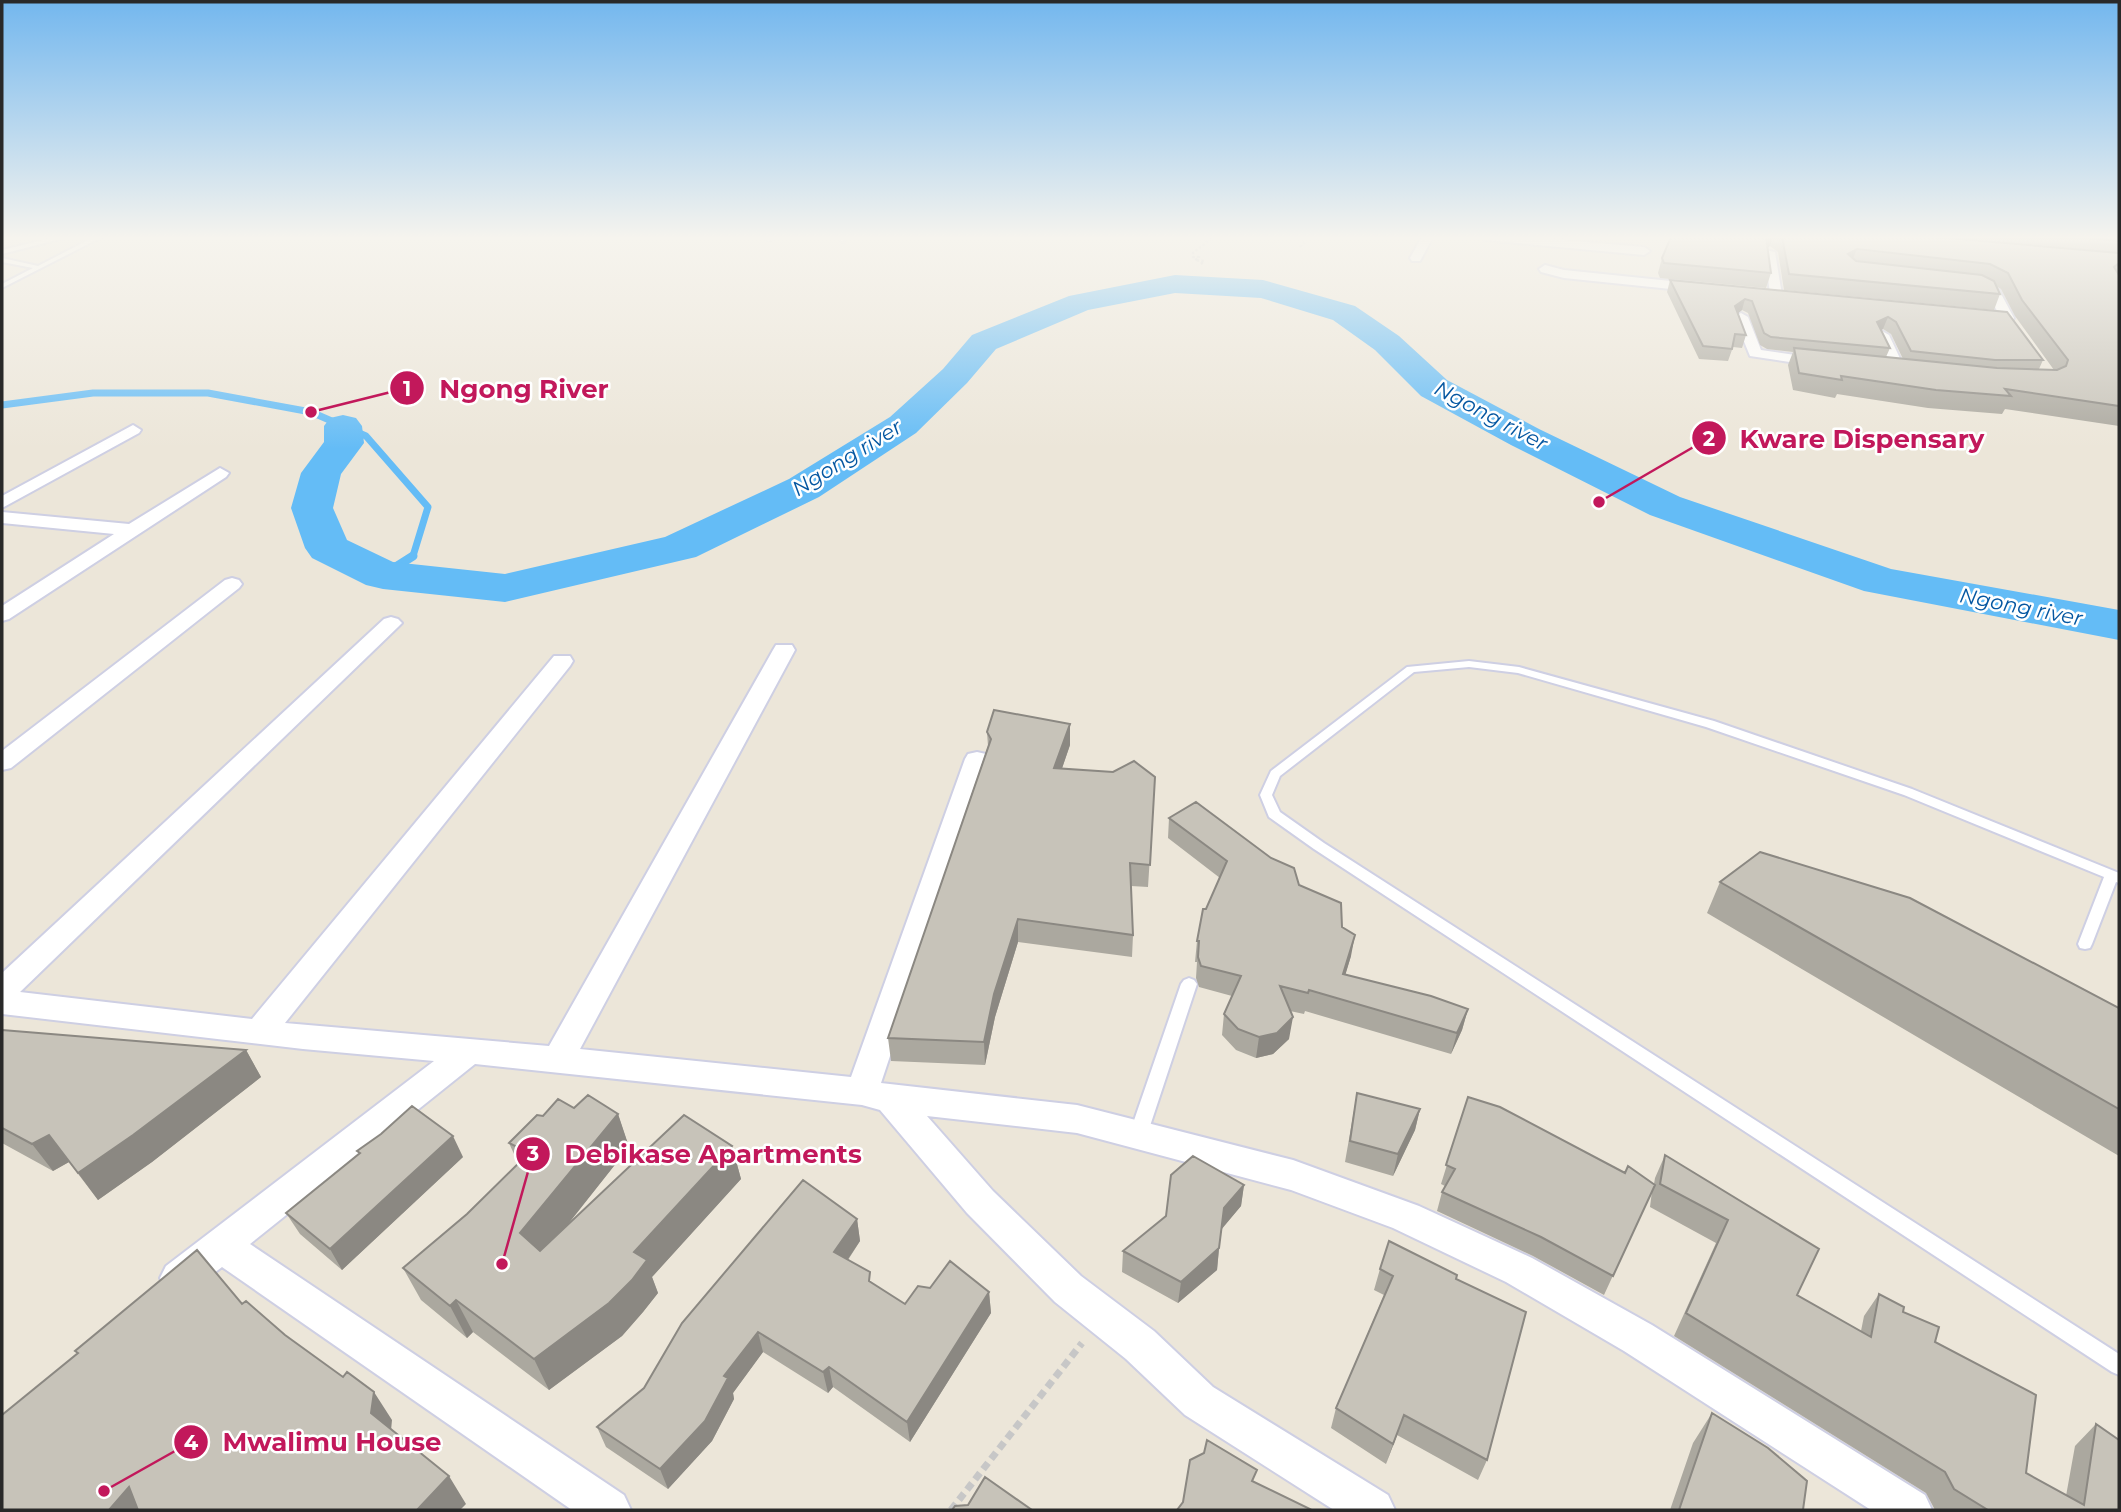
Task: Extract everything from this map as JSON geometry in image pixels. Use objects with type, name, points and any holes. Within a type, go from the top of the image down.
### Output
[{"type":"street","points":[[2002,308],[2016,332]]},
{"type":"street","points":[[1966,314],[2007,318]]},
{"type":"street","points":[[1741,317],[1755,354],[1834,364]]},
{"type":"street","points":[[1882,335],[1898,370]]},
{"type":"street","points":[[2,503],[133,430]]},
{"type":"street","points":[[2,615],[220,473]]},
{"type":"street","points":[[2,517],[132,530]]},
{"type":"street","points":[[2,763],[232,584]]},
{"type":"street","points":[[2,991],[391,623]]},
{"type":"street","points":[[558,1059],[784,650]]},
{"type":"street","points":[[260,1031],[562,661]]},
{"type":"street","points":[[877,1096],[977,760]]},
{"type":"street","points":[[2,1002],[303,1037],[558,1059],[1077,1119],[1293,1175],[1406,1217],[1519,1270],[1638,1338],[1910,1510]]},
{"type":"street","points":[[155,1296],[468,1052]]},
{"type":"street","points":[[877,1096],[1022,1246],[1068,1289],[1140,1345],[1199,1401],[1373,1510]]},
{"type":"street","points":[[221,1245],[609,1510]]},
{"type":"lane","points":[[2085,944],[2115,876],[1908,792],[1710,724],[1519,670],[1469,664],[1411,669],[1275,774],[1266,795],[1274,814],[1319,846],[2119,1365]]},
{"type":"lane","points":[[1138,1135],[1189,984]]},
{"type":"path","points":[[951,1510],[1103,1316]]},
{"type":"building","points":[[1684,308],[1736,308],[1746,335],[1735,334],[1732,349],[1703,346]]},
{"type":"building","points":[[1754,308],[1960,308],[2007,312],[2043,360],[1995,360],[1911,351],[1896,322],[1888,317],[1877,322],[1890,348],[1771,337],[1764,333]]},
{"type":"building","points":[[2028,308],[2119,308],[2119,406],[2005,389],[2011,396],[1936,390],[1841,376],[1842,380],[1799,373],[1794,348],[1997,368],[2057,370],[2066,366],[2068,360]]},
{"type":"building","points":[[994,710],[1070,724],[1054,768],[1113,772],[1134,761],[1155,777],[1150,865],[1130,863],[1133,935],[1018,919],[994,994],[984,1042],[888,1038],[991,739],[987,732]]},
{"type":"building","points":[[1196,802],[1271,858],[1294,868],[1299,885],[1341,903],[1342,927],[1355,935],[1343,974],[1431,996],[1468,1009],[1457,1033],[1309,990],[1308,993],[1280,986],[1293,1017],[1277,1033],[1259,1037],[1238,1029],[1224,1014],[1241,976],[1201,966],[1198,957],[1197,941],[1203,909],[1206,909],[1227,861],[1169,818]]},
{"type":"building","points":[[1760,852],[1910,898],[2119,1008],[2119,1109],[1720,882]]},
{"type":"building","points":[[2,1030],[246,1050],[78,1173],[49,1135],[32,1144],[2,1128]]},
{"type":"building","points":[[1357,1093],[1420,1109],[1398,1154],[1350,1141]]},
{"type":"building","points":[[588,1095],[618,1114],[520,1233],[540,1251],[684,1115],[732,1146],[634,1252],[647,1260],[632,1280],[609,1303],[534,1359],[456,1300],[450,1306],[403,1268],[467,1214],[529,1153],[509,1143],[537,1115],[543,1116],[558,1099],[574,1108]]},
{"type":"building","points":[[1468,1097],[1500,1107],[1625,1173],[1628,1166],[1655,1185],[1613,1276],[1541,1237],[1442,1192],[1455,1169],[1446,1165]]},
{"type":"building","points":[[412,1106],[453,1136],[330,1249],[286,1213],[360,1153],[357,1151]]},
{"type":"building","points":[[1665,1155],[1819,1249],[1797,1295],[1871,1337],[1879,1294],[1904,1307],[1903,1312],[1939,1327],[1935,1342],[2036,1395],[2026,1473],[2084,1505],[2096,1424],[2119,1440],[2119,1510],[1988,1510],[1954,1489],[1945,1472],[1686,1313],[1728,1220],[1660,1184]]},
{"type":"building","points":[[1193,1156],[1244,1185],[1224,1208],[1219,1248],[1181,1282],[1123,1251],[1166,1216],[1171,1175]]},
{"type":"building","points":[[803,1180],[857,1219],[834,1252],[870,1272],[869,1281],[905,1304],[918,1286],[930,1288],[950,1261],[989,1292],[907,1422],[829,1367],[823,1372],[758,1332],[724,1376],[728,1378],[705,1421],[660,1469],[597,1427],[644,1388],[682,1323]]},
{"type":"building","points":[[1389,1241],[1457,1275],[1456,1279],[1526,1312],[1487,1460],[1404,1415],[1393,1444],[1336,1408],[1393,1276],[1380,1269]]},
{"type":"building","points":[[197,1250],[242,1304],[246,1301],[285,1335],[343,1377],[347,1372],[374,1392],[371,1413],[449,1476],[417,1510],[138,1510],[129,1487],[109,1510],[2,1510],[2,1415]]},
{"type":"building","points":[[1712,1413],[1768,1448],[1807,1481],[1803,1510],[1679,1510]]},
{"type":"building","points":[[1207,1440],[1257,1470],[1252,1481],[1310,1509],[1177,1510],[1183,1502],[1190,1460],[1204,1453]]},
{"type":"building","points":[[985,1477],[1032,1510],[952,1510],[955,1506],[968,1505]]},
{"type":"waterway","name":"Ngong river","points":[[343,426],[344,443],[321,473],[312,508],[328,548],[383,575],[505,588],[680,547],[804,488],[903,425],[955,376],[984,342],[1067,308]]},
{"type":"waterway","name":"Ngong river","points":[[1326,308],[1344,313],[1387,343],[1434,388],[1525,437],[1665,506],[1881,581],[2119,625]]},
{"type":"waterway","name":"Ngong river","points":[[2,405],[93,393],[208,393],[311,412],[366,436],[428,507],[413,556]]},
{"type":"waterway","name":"Ngong river","points":[[383,575],[413,556]]},
{"type":"place","name":"Ngong River","points":[[311,412]]},
{"type":"place","name":"Kware Dispensary","points":[[1599,502]]},
{"type":"place","name":"Debikase Apartments","points":[[502,1264]]},
{"type":"place","name":"Mwalimu House","points":[[104,1491]]}]
